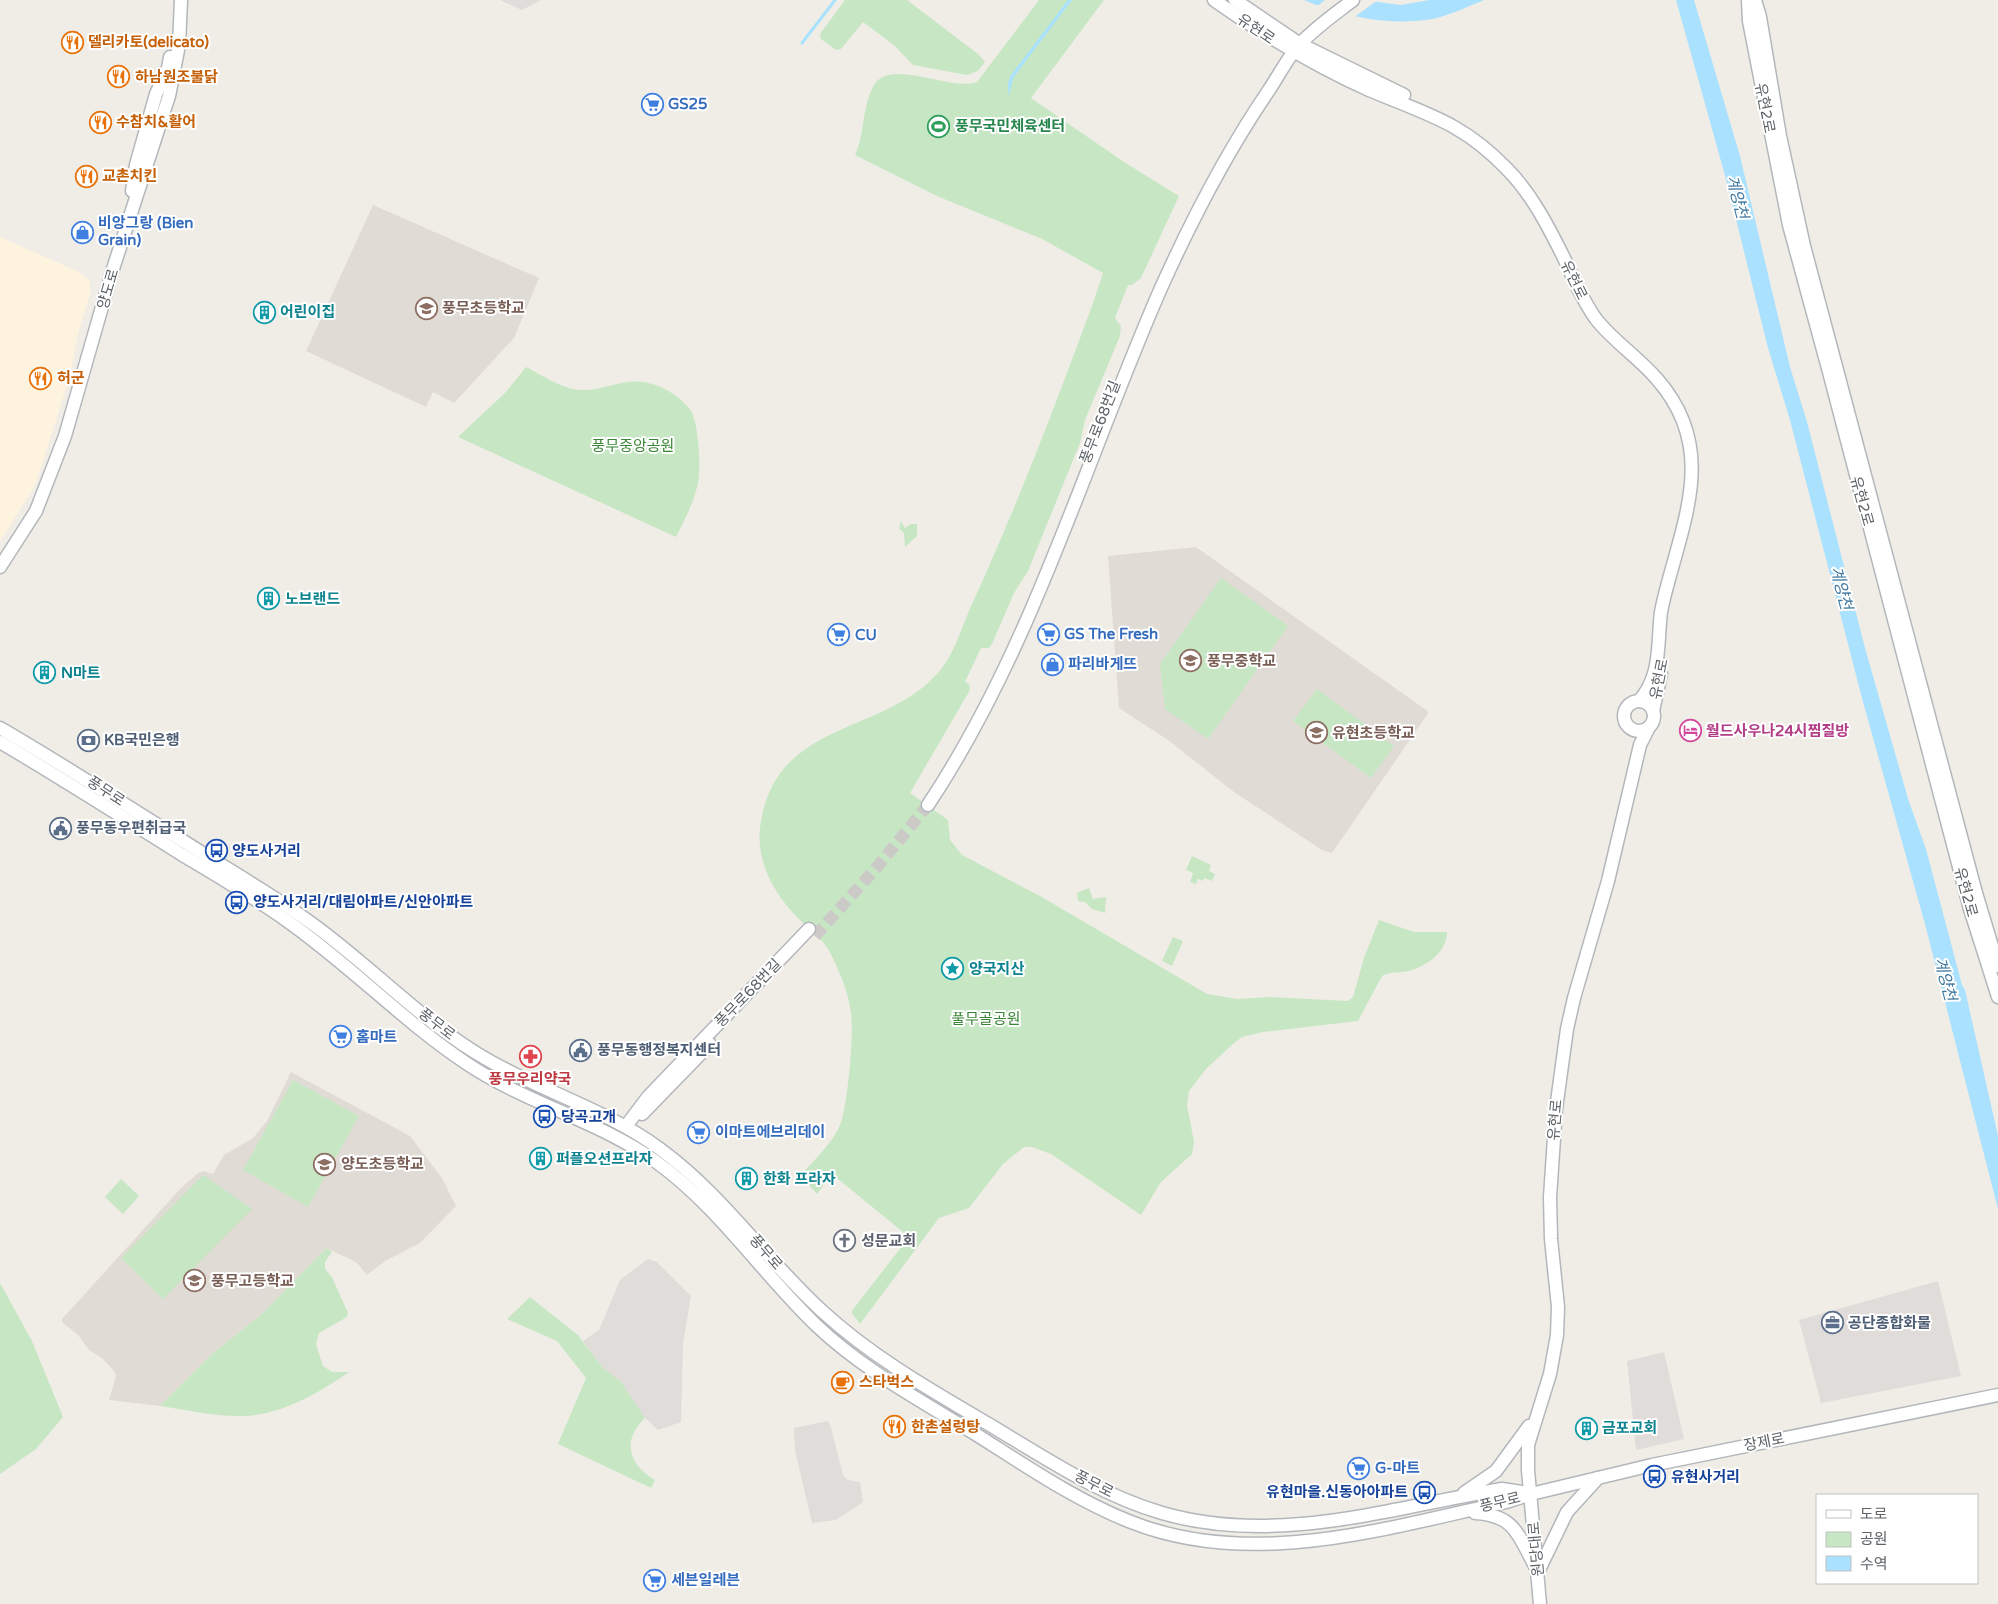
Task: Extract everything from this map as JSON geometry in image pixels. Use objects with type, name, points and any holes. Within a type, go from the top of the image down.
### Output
[{"type":"street","name":"양도로","points":[[0,556],[32,507],[60,434],[134,185],[136,165],[156,94],[168,68],[174,0]]},
{"type":"street","name":"양도로","points":[[0,567],[36,511],[65,436],[112,272],[169,96],[179,45],[181,0]]},
{"type":"street","name":"유현로","points":[[1214,0],[1370,90],[1414,106],[1457,127],[1482,144],[1509,170],[1528,197],[1551,233],[1595,318],[1656,378],[1676,404],[1683,419],[1692,451],[1692,489],[1661,611],[1655,673],[1649,689],[1639,701]]},
{"type":"street","name":"유현로","points":[[1235,0],[1296,48],[1462,123],[1488,142],[1513,167],[1533,192],[1600,313],[1662,375],[1682,405],[1690,422],[1697,450],[1698,480],[1665,612],[1663,667],[1653,710]]},
{"type":"street","name":"풍무로68번길","points":[[925,803],[997,670],[1016,628],[1053,542],[1143,313],[1187,215],[1243,114],[1273,72],[1324,22],[1353,0]]},
{"type":"street","name":"유현2로","points":[[1748,0],[1749,21],[1779,183],[1805,291],[1829,372],[1968,901],[1998,997]]},
{"type":"street","name":"유현2로","points":[[1754,0],[1760,16],[1780,136],[1804,246],[1976,893],[1998,966]]},
{"type":"street","points":[[1630,727],[1639,730],[1648,727],[1653,719],[1653,710],[1648,704],[1639,701],[1626,708],[1625,718],[1638,752]]},
{"type":"street","name":"유현로","points":[[1531,1494],[1528,1470],[1528,1445],[1550,1374],[1557,1335],[1558,1307],[1551,1239],[1550,1197],[1556,1109],[1567,1029],[1608,882],[1638,752],[1648,727]]},
{"type":"street","name":"풍무로","points":[[0,728],[79,774],[308,921],[472,1050],[519,1077],[626,1126],[658,1148],[696,1178],[744,1227],[808,1298],[857,1340],[949,1401],[1058,1465],[1117,1496],[1164,1514],[1254,1526],[1330,1522],[1502,1489],[1531,1494]]},
{"type":"street","name":"풍무로","points":[[0,742],[286,920],[338,960],[444,1048],[477,1070],[614,1137],[658,1163],[700,1199],[799,1308],[850,1354],[997,1448],[1095,1505],[1131,1522],[1157,1531],[1198,1539],[1249,1543],[1298,1542],[1344,1536],[1531,1494]]},
{"type":"street","name":"풍무로68번길","points":[[626,1126],[648,1098],[812,933]]},
{"type":"street","name":"장제로","points":[[1531,1494],[1598,1478],[1998,1395]]},
{"type":"street","points":[[1457,1497],[1485,1479],[1502,1465],[1536,1416]]},
{"type":"street","points":[[1538,1572],[1567,1512],[1598,1478]]},
{"type":"street","name":"원당대로","points":[[1531,1494],[1540,1604]]},
{"type":"street","points":[[1457,1512],[1495,1515],[1509,1522],[1538,1572]]},
{"type":"shaded area","points":[[500,0],[541,0],[522,10]]},
{"type":"shaded area","name":"풍무초등학교","points":[[373,205],[539,278],[514,338],[454,403],[433,392],[426,407],[306,351]]},
{"type":"shaded area","points":[[0,237],[77,271],[89,280],[91,290],[77,338],[70,376],[35,486],[0,541]]},
{"type":"shaded area","points":[[1196,547],[1429,712],[1332,853],[1322,850],[1234,792],[1168,740],[1119,708],[1108,556]]},
{"type":"shaded area","points":[[291,1072],[410,1136],[442,1178],[456,1206],[420,1243],[385,1261],[367,1275],[356,1262],[326,1248],[263,1313],[212,1354],[160,1406],[109,1400],[116,1376],[114,1371],[102,1358],[89,1350],[78,1335],[62,1322],[62,1319],[180,1189],[198,1173],[203,1171],[213,1174],[224,1155],[253,1138],[267,1121]]},
{"type":"shaded area","points":[[648,1259],[657,1262],[691,1296],[683,1344],[681,1422],[658,1430],[645,1418],[621,1382],[602,1367],[583,1341],[599,1330],[620,1280]]},
{"type":"shaded area","points":[[1938,1281],[1961,1376],[1821,1403],[1799,1320]]},
{"type":"shaded area","points":[[1664,1352],[1684,1439],[1636,1450],[1627,1361]]},
{"type":"shaded area","points":[[827,1421],[830,1424],[843,1475],[848,1480],[860,1482],[863,1502],[836,1520],[812,1523],[795,1450],[794,1428]]},
{"type":"green space","points":[[845,0],[907,0],[978,54],[985,62],[978,71],[967,75],[913,65],[895,46],[863,22],[841,49],[836,50],[821,39],[820,34]]},
{"type":"green space","name":"풀무골공원","points":[[1039,0],[1104,0],[1031,98],[1124,162],[1179,196],[1141,278],[1132,285],[1128,285],[1115,318],[1121,326],[1120,336],[1085,420],[1080,443],[1028,571],[1014,593],[992,644],[989,648],[981,648],[965,682],[969,684],[970,690],[910,793],[948,820],[950,840],[962,855],[1040,896],[1207,994],[1237,999],[1269,997],[1348,1001],[1353,997],[1364,958],[1379,920],[1414,932],[1447,932],[1444,946],[1429,962],[1416,969],[1382,976],[1358,1021],[1263,1032],[1242,1037],[1234,1043],[1206,1069],[1189,1091],[1187,1105],[1194,1142],[1192,1154],[1161,1182],[1141,1215],[1051,1154],[1032,1147],[1024,1147],[1003,1164],[969,1208],[939,1218],[860,1324],[851,1312],[909,1237],[832,1174],[817,1194],[800,1176],[829,1144],[841,1122],[850,1068],[851,1013],[842,980],[828,949],[790,909],[774,887],[763,862],[760,849],[761,821],[771,788],[788,764],[810,746],[835,732],[889,708],[914,694],[943,667],[957,640],[1020,492],[1093,303],[1103,273],[1042,239],[937,196],[855,155],[867,101],[874,85],[882,77],[894,74],[907,74],[953,83],[966,84],[977,82]]},
{"type":"green space","name":"풍무중앙공원","points":[[526,367],[567,388],[590,390],[627,382],[643,382],[656,385],[682,400],[694,417],[699,447],[699,476],[692,504],[676,537],[458,437],[506,392]]},
{"type":"green space","points":[[901,521],[905,528],[911,524],[917,524],[917,536],[905,547],[904,533],[899,528]]},
{"type":"green space","points":[[1221,578],[1288,626],[1208,739],[1165,709],[1160,664]]},
{"type":"green space","points":[[1317,689],[1394,746],[1371,778],[1293,721]]},
{"type":"green space","points":[[1192,856],[1211,865],[1209,871],[1215,874],[1212,881],[1204,878],[1203,881],[1198,879],[1196,884],[1190,882],[1193,873],[1186,870]]},
{"type":"green space","points":[[1089,888],[1093,899],[1106,897],[1105,913],[1092,909],[1085,902],[1078,901],[1077,893]]},
{"type":"green space","points":[[1173,937],[1183,941],[1172,966],[1162,961]]},
{"type":"green space","points":[[293,1080],[359,1116],[308,1207],[243,1170]]},
{"type":"green space","points":[[203,1175],[252,1209],[163,1299],[121,1258]]},
{"type":"green space","points":[[121,1179],[139,1196],[123,1214],[105,1197]]},
{"type":"green space","points":[[326,1248],[332,1252],[325,1262],[325,1269],[332,1277],[348,1313],[347,1317],[319,1333],[316,1344],[323,1366],[332,1372],[349,1372],[299,1402],[258,1415],[223,1415],[160,1406],[212,1354],[263,1313]]},
{"type":"green space","points":[[0,1283],[32,1341],[63,1417],[36,1449],[0,1474]]},
{"type":"green space","points":[[530,1297],[578,1335],[602,1367],[621,1382],[645,1418],[633,1435],[631,1452],[639,1467],[655,1480],[651,1488],[558,1444],[586,1378],[557,1341],[507,1319]]},
{"type":"water","points":[[1068,0],[1072,0],[1013,78],[1009,97],[1008,83],[1011,75]]},
{"type":"water","points":[[1304,0],[1363,0],[1401,5],[1429,0],[1484,0],[1433,19],[1384,21],[1335,11]]},
{"type":"water","name":"계양천","points":[[1676,0],[1694,0],[1740,156],[1790,367],[1807,422],[1865,648],[1909,802],[1926,849],[1962,985],[1965,990],[1998,1136],[1998,1209],[1925,924],[1863,702],[1790,420],[1768,348],[1726,179]]},
{"type":"pier","points":[[1325,0],[1378,0],[1353,18],[1316,7]]},
{"type":"waterway","points":[[802,43],[835,0]]},
{"type":"tunnel","points":[[815,936],[877,867],[928,805]]},
{"type":"place","name":"델리카토(delicato)","points":[[72,42]]},
{"type":"place","name":"하남원조불닭","points":[[119,77]]},
{"type":"place","name":"GS25","points":[[652,104]]},
{"type":"place","name":"수참치&활어","points":[[100,122]]},
{"type":"place","name":"풍무국민체육센터","points":[[939,126]]},
{"type":"place","name":"교촌치킨","points":[[86,176]]},
{"type":"place","name":"비앙그랑 (Bien Grain)","points":[[82,232]]},
{"type":"place","name":"풍무초등학교","points":[[426,308]]},
{"type":"place","name":"어린이집","points":[[264,312]]},
{"type":"place","name":"허군","points":[[41,378]]},
{"type":"place","name":"노브랜드","points":[[269,599]]},
{"type":"place","name":"GS The Fresh","points":[[1048,634]]},
{"type":"place","name":"CU","points":[[839,635]]},
{"type":"place","name":"풍무중학교","points":[[1191,661]]},
{"type":"place","name":"파리바게뜨","points":[[1052,664]]},
{"type":"place","name":"N마트","points":[[45,673]]},
{"type":"place","name":"월드사우나24시찜질방","points":[[1690,731]]},
{"type":"place","name":"유현초등학교","points":[[1316,733]]},
{"type":"place","name":"KB국민은행","points":[[88,740]]},
{"type":"place","name":"풍무동우편취급국","points":[[60,828]]},
{"type":"place","name":"양도사거리","points":[[216,851]]},
{"type":"place","name":"양도사거리/대림아파트/신안아파트","points":[[237,902]]},
{"type":"place","name":"양국지산","points":[[953,969]]},
{"type":"place","name":"홈마트","points":[[340,1037]]},
{"type":"place","name":"풍무동행정복지센터","points":[[581,1050]]},
{"type":"place","name":"풍무우리약국","points":[[530,1056]]},
{"type":"place","name":"당곡고개","points":[[545,1117]]},
{"type":"place","name":"이마트에브리데이","points":[[699,1132]]},
{"type":"place","name":"퍼플오션프라자","points":[[540,1159]]},
{"type":"place","name":"양도초등학교","points":[[325,1164]]},
{"type":"place","name":"한화 프라자","points":[[747,1179]]},
{"type":"place","name":"성문교회","points":[[845,1241]]},
{"type":"place","name":"풍무고등학교","points":[[195,1281]]},
{"type":"place","name":"공단종합화물","points":[[1832,1323]]},
{"type":"place","name":"스타벅스","points":[[843,1382]]},
{"type":"place","name":"한촌설렁탕","points":[[895,1427]]},
{"type":"place","name":"금포교회","points":[[1586,1428]]},
{"type":"place","name":"G-마트","points":[[1359,1468]]},
{"type":"place","name":"유현사거리","points":[[1655,1477]]},
{"type":"place","name":"유현마을.신동아아파트","points":[[1424,1492]]},
{"type":"place","name":"세븐일레븐","points":[[655,1580]]}]
